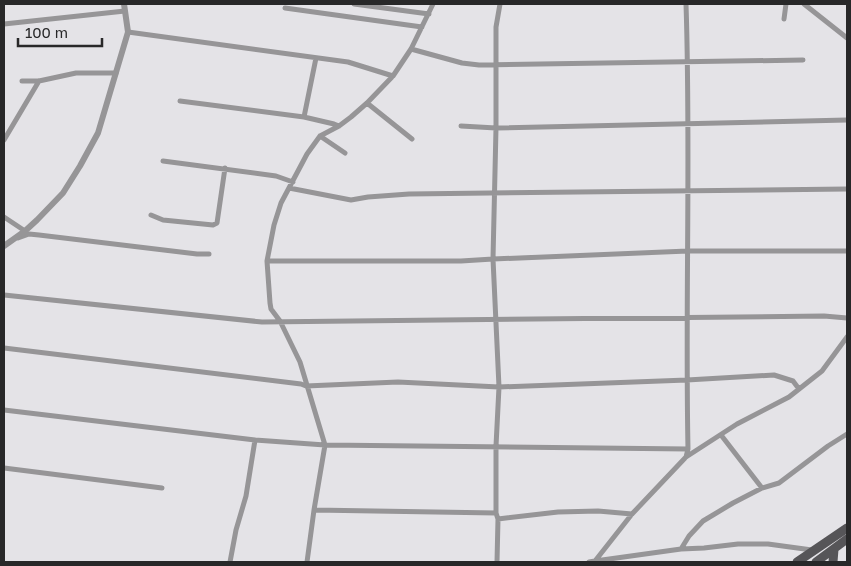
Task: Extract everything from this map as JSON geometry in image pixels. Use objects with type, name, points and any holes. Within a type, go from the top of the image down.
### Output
[{"type":"main road","points":[[797,562],[847,528]]},
{"type":"main road","points":[[816,562],[847,539]]},
{"type":"main road","points":[[832,562],[834,549]]},
{"type":"street","points":[[4,246],[25,231],[63,193],[98,133],[128,32],[124,4]]},
{"type":"street","points":[[354,4],[428,14]]},
{"type":"street","points":[[307,562],[325,445],[300,362],[270,303],[268,261],[274,224],[281,203],[307,154],[320,136],[339,126],[367,103],[392,76],[411,49],[433,4]]},
{"type":"street","points":[[497,562],[496,446],[499,387],[493,259],[496,27],[500,4]]},
{"type":"street","points":[[686,4],[688,62],[688,449],[686,456]]},
{"type":"street","points":[[784,19],[786,4]]},
{"type":"street","points":[[804,4],[847,38]]},
{"type":"street","points":[[285,8],[422,27]]},
{"type":"street","points":[[4,24],[125,11]]},
{"type":"street","points":[[128,32],[348,62],[392,76]]},
{"type":"street","points":[[411,49],[462,63],[479,65],[803,60]]},
{"type":"street","points":[[304,117],[316,58]]},
{"type":"street","points":[[22,81],[39,80],[76,72],[116,73]]},
{"type":"street","points":[[4,140],[39,80]]},
{"type":"street","points":[[180,101],[304,117],[339,126]]},
{"type":"street","points":[[367,103],[412,139]]},
{"type":"street","points":[[461,126],[496,128],[847,120]]},
{"type":"street","points":[[320,136],[345,153]]},
{"type":"street","points":[[163,161],[276,176],[293,182]]},
{"type":"street","points":[[151,215],[163,220],[213,225],[217,223],[225,168]]},
{"type":"street","points":[[289,188],[351,200],[368,196],[409,194],[847,189]]},
{"type":"street","points":[[4,217],[25,231]]},
{"type":"street","points":[[4,246],[29,234],[209,254]]},
{"type":"street","points":[[268,261],[461,261],[688,251],[847,251]]},
{"type":"street","points":[[4,295],[262,322],[824,316],[847,318]]},
{"type":"street","points":[[592,562],[632,514],[686,456],[737,424],[789,397],[822,371],[847,337]]},
{"type":"street","points":[[4,348],[306,386],[398,382],[499,387],[774,375],[793,381],[799,389]]},
{"type":"street","points":[[4,410],[255,440],[325,445],[688,449]]},
{"type":"street","points":[[681,549],[689,536],[703,521],[762,488],[779,483],[847,434]]},
{"type":"street","points":[[721,435],[762,488]]},
{"type":"street","points":[[230,562],[236,530],[246,496],[255,440]]},
{"type":"street","points":[[4,468],[162,488]]},
{"type":"street","points":[[314,510],[497,516],[598,511],[632,514]]},
{"type":"street","points":[[592,562],[681,549],[738,544],[761,544],[813,551]]}]
